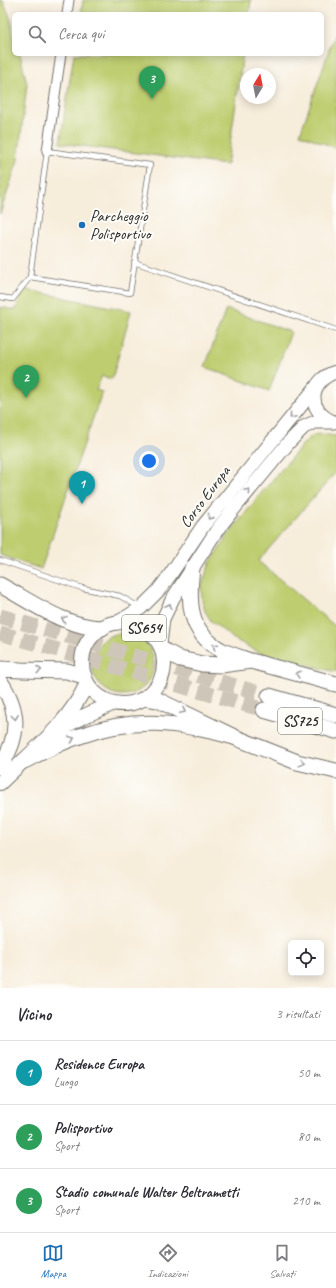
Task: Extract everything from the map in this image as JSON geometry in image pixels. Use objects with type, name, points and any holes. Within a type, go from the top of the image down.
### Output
[{"type":"highway","points":[[192,568],[190,586],[192,615],[196,624],[210,643],[222,651],[251,661],[336,684]]},
{"type":"highway","points":[[0,584],[53,615],[89,628],[102,628]]},
{"type":"highway","points":[[161,647],[180,659],[202,664],[221,665],[251,661]]},
{"type":"highway","points":[[0,669],[67,671],[86,679]]},
{"type":"highway","points":[[0,681],[11,700],[16,724],[7,757],[0,767]]},
{"type":"highway","name":"SS725","points":[[269,696],[336,715]]},
{"type":"highway","points":[[146,698],[158,700],[234,737],[297,762],[336,771]]},
{"type":"highway","name":"SS725","points":[[264,710],[336,731]]},
{"type":"highway","points":[[24,761],[57,744],[80,735],[119,725],[149,722],[181,725],[234,737]]},
{"type":"main road","name":"Corso Europa","points":[[117,623],[141,608],[158,591],[202,526],[316,386],[322,379],[334,371]]},
{"type":"main road","points":[[316,386],[314,393],[316,407],[320,414],[334,422]]},
{"type":"main road","name":"Corso Europa","points":[[192,568],[232,510],[297,433],[304,427],[315,422],[334,422]]},
{"type":"main road","name":"SS654","points":[[161,647],[154,636],[142,627],[127,622],[117,623],[102,628],[91,637],[85,649],[82,663],[86,679],[94,692],[103,699],[114,703],[125,704],[136,702],[146,698],[156,689],[162,677],[165,664],[161,647],[163,619],[173,598],[192,568]]},
{"type":"main road","name":"SS654","points":[[0,783],[50,736],[77,702],[82,694],[86,679]]},
{"type":"main road","name":"SS654","points":[[50,736],[82,717],[114,703]]},
{"type":"street","points":[[67,12],[69,0]]},
{"type":"street","points":[[47,151],[61,56]]},
{"type":"lane","points":[[0,297],[13,299],[30,277],[47,151],[150,165],[130,294],[30,277]]},
{"type":"lane","points":[[134,262],[336,330]]},
{"type":"lane","points":[[0,560],[82,588],[120,596],[141,608]]},
{"type":"green space","points":[[0,0],[2,0],[11,20],[12,56],[20,56],[27,84],[18,160],[0,214]]},
{"type":"green space","points":[[83,0],[251,0],[249,12],[81,12]]},
{"type":"green space","points":[[336,30],[336,148],[300,134]]},
{"type":"green space","points":[[74,56],[243,56],[227,165],[60,143]]},
{"type":"green space","points":[[22,289],[131,311],[112,379],[102,376],[96,390],[102,392],[41,569],[0,555],[0,307],[16,310]]},
{"type":"green space","points":[[226,309],[291,332],[269,391],[205,367]]},
{"type":"green space","points":[[320,434],[336,436],[336,472],[258,561],[336,627],[336,672],[260,653],[234,639],[211,621],[205,611],[201,588],[210,563],[228,535],[262,492],[305,442],[313,435]]},
{"type":"green space","points":[[123,633],[135,635],[145,642],[152,652],[154,664],[152,676],[145,686],[135,693],[123,695],[111,693],[101,686],[94,676],[92,664],[94,652],[101,642],[111,635]]},
{"type":"tunnel","points":[[0,616],[269,696]]},
{"type":"tunnel","points":[[0,633],[264,710]]},
{"type":"place","name":"Stadio comunale Walter Beltrametti","points":[[152,99]]},
{"type":"place","name":"Parcheggio Polisportivo","points":[[82,225]]},
{"type":"place","name":"Polisportivo","points":[[26,398]]},
{"type":"place","name":"Residence Europa","points":[[82,504]]}]
